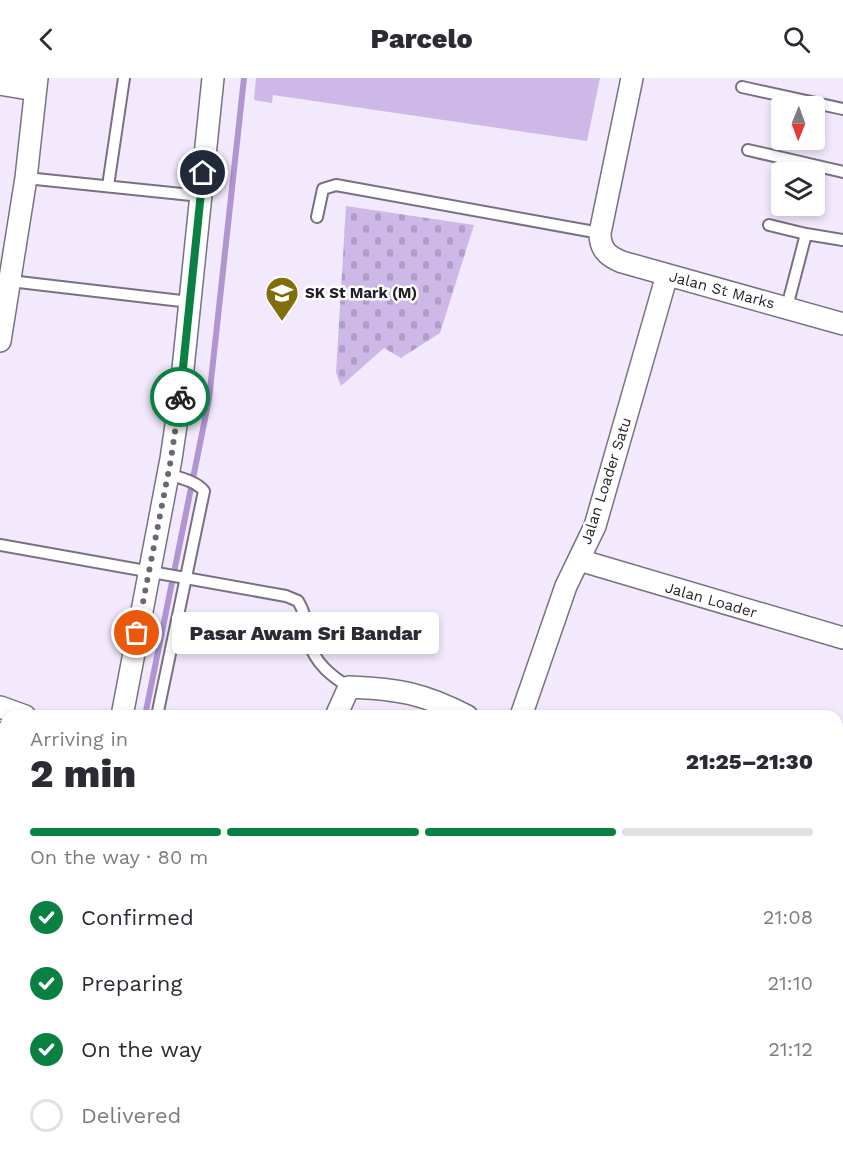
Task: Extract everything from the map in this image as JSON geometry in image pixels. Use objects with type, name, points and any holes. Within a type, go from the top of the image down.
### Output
[{"type":"street","points":[[123,710],[176,476],[180,398],[213,78]]},
{"type":"street","points":[[602,242],[632,78]]},
{"type":"street","points":[[0,84],[36,84],[26,178],[7,272],[0,341]]},
{"type":"street","name":"Jalan St Marks","points":[[602,242],[611,258],[622,262],[843,324]]},
{"type":"street","name":"Jalan Loader Satu","points":[[523,710],[566,586],[596,526],[667,275]]},
{"type":"street","name":"Jalan Loader","points":[[579,560],[843,638]]},
{"type":"street","points":[[339,710],[349,687],[410,693],[441,702],[456,710]]},
{"type":"lane","points":[[108,186],[124,78]]},
{"type":"lane","points":[[742,87],[843,109]]},
{"type":"lane","points":[[748,150],[843,172]]},
{"type":"lane","points":[[26,178],[201,196]]},
{"type":"lane","points":[[317,217],[323,189],[336,185],[602,242]]},
{"type":"lane","points":[[769,225],[843,240]]},
{"type":"lane","points":[[787,307],[806,234]]},
{"type":"lane","points":[[7,272],[190,303]]},
{"type":"lane","points":[[158,710],[204,491],[201,487],[176,476]]},
{"type":"lane","points":[[0,545],[286,596],[298,601],[306,614],[309,643],[315,656],[328,673],[349,687]]},
{"type":"green space","points":[[256,78],[600,78],[587,141],[273,95],[272,103],[254,100]]},
{"type":"green space","points":[[346,206],[474,225],[440,333],[401,358],[384,348],[341,386],[336,373]]},
{"type":"waterway","points":[[146,710],[209,399],[244,78]]},
{"type":"way so far","points":[[137,633],[171,459],[180,397]]},
{"type":"place","name":"SK St Mark (M)","points":[[282,322]]},
{"type":"place","name":"Pasar Awam Sri Bandar","points":[[137,633]]},
{"type":"route","points":[[180,397],[203,173]]}]
